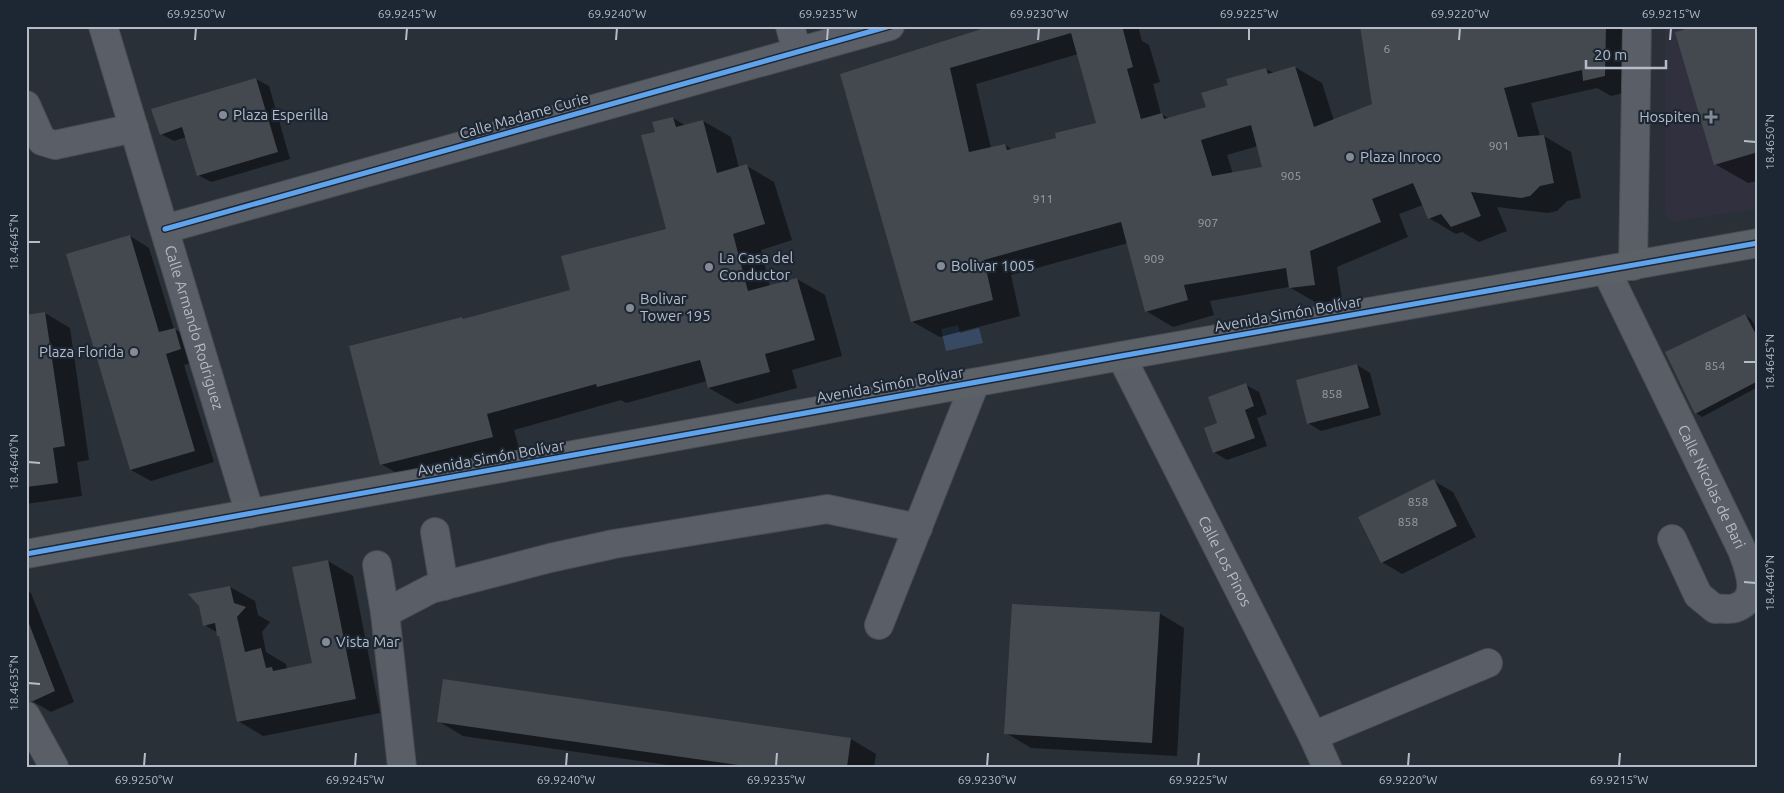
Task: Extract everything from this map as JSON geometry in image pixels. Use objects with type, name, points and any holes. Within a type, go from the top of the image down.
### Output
[{"type":"main road","name":"Avenida Simón Bolívar","points":[[26,554],[1758,243]]},
{"type":"street","name":"Calle Armando Rodriguez","points":[[103,26],[250,514]]},
{"type":"street","points":[[790,26],[797,52]]},
{"type":"street","name":"Calle Madame Curie","points":[[165,229],[890,26]]},
{"type":"street","points":[[1634,266],[1637,26]]},
{"type":"street","points":[[26,105],[42,141],[55,144],[134,128]]},
{"type":"street","name":"Calle Nicolas de Bari","points":[[1606,270],[1742,550],[1751,573],[1752,587],[1748,599],[1735,608],[1715,609],[1698,595],[1672,539]]},
{"type":"street","name":"Calle Los Pinos","points":[[1121,356],[1327,767]]},
{"type":"street","points":[[879,625],[975,383]]},
{"type":"street","points":[[385,613],[430,589],[550,558],[614,544],[827,509],[918,528]]},
{"type":"street","points":[[434,532],[444,586]]},
{"type":"street","points":[[377,565],[385,613],[402,767]]},
{"type":"street","points":[[1313,736],[1488,663]]},
{"type":"street","points":[[26,716],[54,767]]},
{"type":"shaded area","name":"Hospiten","points":[[1665,26],[1758,26],[1758,209],[1677,221],[1671,221],[1667,217],[1665,211]]},
{"type":"water","points":[[958,325],[960,333],[979,328],[983,343],[946,351],[941,329]]},
{"type":"building","points":[[991,26],[1122,26],[1133,67],[1127,69],[1141,119],[1162,113],[1164,119],[1206,107],[1201,93],[1228,85],[1226,79],[1266,68],[1268,74],[1295,66],[1314,127],[1372,104],[1360,26],[1606,26],[1605,76],[1583,81],[1582,70],[1504,88],[1518,137],[1544,135],[1554,183],[1540,186],[1530,196],[1521,198],[1471,192],[1481,216],[1451,227],[1441,214],[1428,219],[1413,183],[1372,199],[1381,222],[1310,251],[1315,285],[1289,288],[1286,268],[1184,285],[1188,300],[1145,312],[1121,222],[984,260],[993,300],[911,322],[840,74]],"holes":[[[1071,33],[1096,123],[1055,133],[1056,138],[1007,150],[1005,144],[969,152],[950,68]],[[1251,125],[1262,167],[1212,176],[1201,140]]]},
{"type":"building","points":[[1683,26],[1758,26],[1758,152],[1714,165],[1675,32],[1684,30]]},
{"type":"building","name":"Plaza Esperilla","points":[[256,78],[278,152],[197,176],[182,127],[160,135],[151,109]]},
{"type":"building","points":[[673,117],[676,127],[703,120],[717,173],[747,164],[765,224],[733,234],[748,291],[797,278],[815,340],[765,354],[770,372],[708,388],[700,360],[597,387],[596,384],[487,414],[493,437],[380,465],[349,346],[462,317],[463,319],[570,290],[561,256],[666,229],[641,135],[655,132],[652,122]]},
{"type":"building","name":"Plaza Florida","points":[[130,235],[159,332],[175,328],[181,349],[166,354],[195,451],[130,470],[66,254]]},
{"type":"building","points":[[45,312],[65,446],[53,448],[58,483],[26,487],[26,315]]},
{"type":"building","points":[[1745,314],[1758,338],[1758,381],[1695,414],[1665,352]]},
{"type":"building","points":[[1357,364],[1369,408],[1307,424],[1296,380]]},
{"type":"building","points":[[1246,383],[1254,406],[1245,410],[1255,438],[1213,453],[1204,428],[1217,423],[1208,397]]},
{"type":"building","points":[[1434,479],[1457,526],[1381,563],[1358,517]]},
{"type":"building","name":"Vista Mar","points":[[328,560],[356,699],[237,722],[215,623],[203,626],[199,606],[188,594],[230,586],[234,603],[246,607],[237,617],[245,652],[261,648],[266,668],[272,667],[273,671],[312,663],[292,567]]},
{"type":"building","points":[[1012,604],[1160,612],[1152,743],[1004,734]]},
{"type":"building","points":[[28,621],[55,691],[31,702],[26,700],[26,622]]},
{"type":"building","points":[[443,679],[851,738],[847,767],[752,767],[437,722]]},
{"type":"cycle path","points":[[165,229],[890,26]]},
{"type":"cycle path","points":[[26,554],[1758,243]]},
{"type":"place","name":"Plaza Esperilla","points":[[223,115]]},
{"type":"place","name":"Hospiten","points":[[1711,117]]},
{"type":"place","name":"Plaza Inroco","points":[[1350,157]]},
{"type":"place","name":"Bolivar 1005","points":[[941,266]]},
{"type":"place","name":"La Casa del Conductor","points":[[709,267]]},
{"type":"place","name":"Bolivar Tower 195","points":[[630,308]]},
{"type":"place","name":"Plaza Florida","points":[[134,352]]},
{"type":"place","name":"Vista Mar","points":[[326,642]]}]
